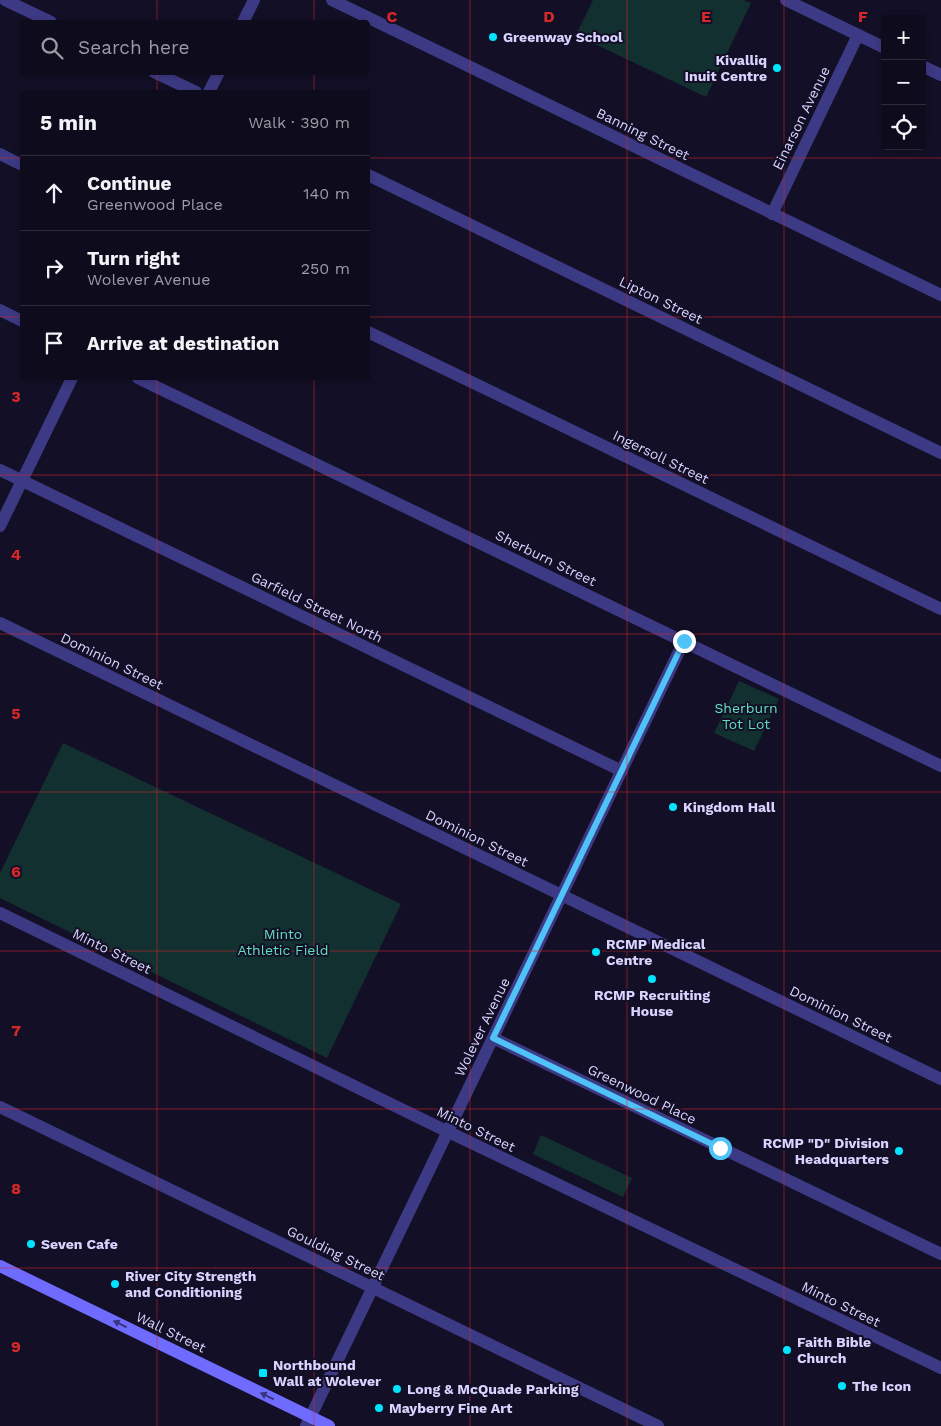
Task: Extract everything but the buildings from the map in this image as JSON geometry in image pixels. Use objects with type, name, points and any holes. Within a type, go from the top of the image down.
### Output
[{"type":"main road","name":"Wall Street","points":[[0,1266],[308,1421],[329,1426]]},
{"type":"street","points":[[5,0],[47,20]]},
{"type":"street","points":[[244,20],[254,0]]},
{"type":"street","name":"Banning Street","points":[[332,0],[941,295]]},
{"type":"street","points":[[786,0],[881,46]]},
{"type":"street","name":"Einarson Avenue","points":[[772,214],[858,35]]},
{"type":"street","points":[[926,68],[941,75]]},
{"type":"street","points":[[160,75],[192,90]]},
{"type":"street","points":[[210,90],[218,75]]},
{"type":"street","points":[[0,154],[20,164]]},
{"type":"street","name":"Lipton Street","points":[[370,177],[941,453]]},
{"type":"street","points":[[0,310],[20,320]]},
{"type":"street","name":"Ingersoll Street","points":[[370,333],[941,609]]},
{"type":"street","points":[[0,526],[71,380]]},
{"type":"street","name":"Sherburn Street","points":[[142,380],[941,766]]},
{"type":"street","name":"Garfield Street North","points":[[0,470],[622,771]]},
{"type":"street","name":"Dominion Street","points":[[0,623],[941,1079]]},
{"type":"street","name":"Wolever Avenue","points":[[308,1421],[684,641]]},
{"type":"street","name":"Minto Street","points":[[0,913],[448,1132],[941,1368]]},
{"type":"street","name":"Greenwood Place","points":[[493,1038],[941,1254]]},
{"type":"street","name":"Goulding Street","points":[[0,1107],[658,1426]]},
{"type":"green space","points":[[593,0],[744,0],[751,3],[706,97],[576,35]]},
{"type":"green space","name":"Sherburn Tot Lot","points":[[739,681],[779,699],[754,751],[714,733]]},
{"type":"green space","name":"Minto Athletic Field","points":[[63,743],[401,904],[327,1058],[0,898],[0,873]]},
{"type":"green space","points":[[541,1135],[632,1178],[623,1197],[533,1154]]},
{"type":"place","name":"Greenway School","points":[[493,37]]},
{"type":"place","name":"Kivalliq Inuit Centre","points":[[777,68]]},
{"type":"place","name":"Kingdom Hall","points":[[673,807]]},
{"type":"place","name":"RCMP Medical Centre","points":[[596,952]]},
{"type":"place","name":"RCMP Recruiting House","points":[[652,979]]},
{"type":"place","name":"RCMP \"D\" Division Headquarters","points":[[899,1151]]},
{"type":"place","name":"Seven Cafe","points":[[31,1244]]},
{"type":"place","name":"River City Strength and Conditioning","points":[[115,1284]]},
{"type":"place","name":"Faith Bible Church","points":[[787,1350]]},
{"type":"place","name":"Northbound Wall at Wolever","points":[[263,1373]]},
{"type":"place","name":"The Icon","points":[[842,1386]]},
{"type":"place","name":"Long & McQuade Parking","points":[[397,1389]]},
{"type":"place","name":"Mayberry Fine Art","points":[[379,1408]]},
{"type":"route","points":[[684,641],[493,1038],[720,1148]]}]
